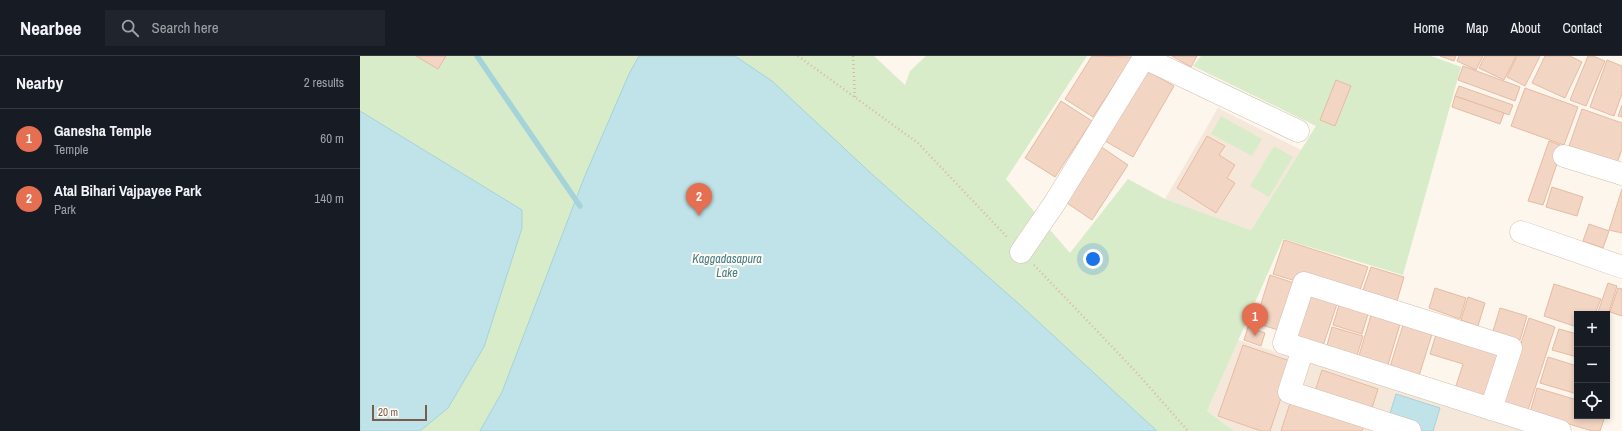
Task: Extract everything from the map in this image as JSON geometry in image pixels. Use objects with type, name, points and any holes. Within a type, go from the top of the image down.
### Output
[{"type":"street","points":[[1021,252],[1054,204],[1145,57],[1298,131]]},
{"type":"street","points":[[1564,156],[1622,174]]},
{"type":"street","points":[[1521,232],[1622,267]]},
{"type":"street","points":[[1491,409],[1511,348],[1304,282],[1284,343],[1491,409],[1521,425],[1560,431]]},
{"type":"street","points":[[1303,349],[1289,392],[1410,431]]},
{"type":"path","points":[[798,56],[918,143],[1138,374],[1188,431]]},
{"type":"path","points":[[853,56],[855,97]]},
{"type":"shaded area","points":[[1218,108],[1301,150],[1251,230],[1165,199]]},
{"type":"shaded area","points":[[1238,340],[1532,431],[1234,431],[1207,411]]},
{"type":"green space","points":[[360,56],[874,56],[905,85],[910,71],[926,56],[1087,56],[1006,179],[1070,253],[1128,179],[1165,199],[1251,230],[1316,126],[1193,66],[1201,56],[1431,56],[1461,67],[1403,275],[1283,239],[1207,411],[1234,431],[360,431]]},
{"type":"green space","points":[[1221,116],[1262,139],[1252,156],[1211,134]]},
{"type":"green space","points":[[1274,146],[1293,157],[1269,197],[1250,186]]},
{"type":"water","name":"Kaggadasapura Lake","points":[[639,56],[735,56],[772,81],[875,177],[1019,304],[1157,431],[480,431],[502,392],[584,178],[629,74]]},
{"type":"water","points":[[360,111],[522,210],[522,228],[484,347],[448,408],[420,431],[360,431]]},
{"type":"water","points":[[1396,394],[1440,408],[1433,431],[1424,431],[1388,420]]},
{"type":"building","points":[[416,56],[446,56],[438,69]]},
{"type":"building","points":[[1092,56],[1132,57],[1093,117],[1065,99]]},
{"type":"building","points":[[1172,56],[1197,56],[1191,67]]},
{"type":"building","points":[[1440,56],[1456,56],[1454,61]]},
{"type":"building","points":[[1459,56],[1483,56],[1476,70],[1457,61]]},
{"type":"building","points":[[1485,56],[1516,56],[1504,80],[1479,68]]},
{"type":"building","points":[[1517,56],[1540,56],[1525,86],[1507,77]]},
{"type":"building","points":[[1545,56],[1570,56],[1582,62],[1565,98],[1532,83]]},
{"type":"building","points":[[1588,56],[1593,56],[1605,61],[1586,106],[1570,100]]},
{"type":"building","points":[[1607,60],[1622,66],[1622,94],[1614,116],[1590,107]]},
{"type":"building","points":[[1463,66],[1520,87],[1515,101],[1458,80]]},
{"type":"building","points":[[1146,70],[1174,86],[1133,157],[1105,141]]},
{"type":"building","points":[[1336,80],[1351,86],[1335,126],[1320,120]]},
{"type":"building","points":[[1459,86],[1513,105],[1509,115],[1455,96]]},
{"type":"building","points":[[1525,88],[1578,107],[1564,145],[1511,126]]},
{"type":"building","points":[[1455,96],[1504,113],[1500,124],[1452,107]]},
{"type":"building","points":[[1061,101],[1092,121],[1055,177],[1025,158]]},
{"type":"building","points":[[1622,105],[1622,117],[1618,116]]},
{"type":"building","points":[[1582,109],[1622,123],[1622,149],[1617,163],[1569,146]]},
{"type":"building","points":[[1207,136],[1225,146],[1219,155],[1235,165],[1227,178],[1235,183],[1216,213],[1177,188]]},
{"type":"building","points":[[1549,141],[1563,146],[1543,205],[1528,201]]},
{"type":"building","points":[[1100,146],[1128,165],[1092,220],[1064,201]]},
{"type":"building","points":[[1552,187],[1583,197],[1577,216],[1546,207]]},
{"type":"building","points":[[1622,189],[1622,233],[1609,230]]},
{"type":"building","points":[[1589,224],[1609,231],[1603,248],[1583,241]]},
{"type":"building","points":[[1284,240],[1368,267],[1360,290],[1305,272],[1302,283],[1273,274]]},
{"type":"building","points":[[1371,267],[1404,277],[1397,301],[1363,290]]},
{"type":"building","points":[[1270,275],[1300,285],[1285,332],[1255,323]]},
{"type":"building","points":[[1608,283],[1617,286],[1609,311],[1598,311]]},
{"type":"building","points":[[1554,284],[1601,299],[1596,311],[1574,311],[1574,326],[1544,316]]},
{"type":"building","points":[[1435,288],[1466,298],[1460,319],[1429,308]]},
{"type":"building","points":[[1618,288],[1622,289],[1622,316],[1610,312]]},
{"type":"building","points":[[1305,291],[1338,301],[1322,349],[1289,338]]},
{"type":"building","points":[[1468,297],[1485,303],[1478,326],[1461,320]]},
{"type":"building","points":[[1340,302],[1369,311],[1362,334],[1333,325]]},
{"type":"building","points":[[1500,308],[1527,316],[1520,340],[1493,331]]},
{"type":"building","points":[[1372,312],[1401,321],[1387,368],[1358,359]]},
{"type":"building","points":[[1529,318],[1555,327],[1528,410],[1502,402]]},
{"type":"building","points":[[1404,322],[1433,331],[1418,379],[1389,370]]},
{"type":"building","points":[[1248,327],[1265,333],[1261,346],[1244,340]]},
{"type":"building","points":[[1332,327],[1363,336],[1356,359],[1326,349]]},
{"type":"building","points":[[1559,329],[1574,333],[1574,356],[1552,350]]},
{"type":"building","points":[[1437,331],[1502,352],[1486,400],[1455,389],[1463,364],[1430,354]]},
{"type":"building","points":[[1243,345],[1293,362],[1270,431],[1261,431],[1218,416]]},
{"type":"building","points":[[1548,357],[1574,365],[1574,393],[1540,383]]},
{"type":"building","points":[[1322,370],[1378,389],[1371,411],[1315,391]]},
{"type":"building","points":[[1537,388],[1574,399],[1574,419],[1604,419],[1600,431],[1592,431],[1530,412]]},
{"type":"building","points":[[1292,397],[1365,422],[1362,431],[1281,431]]},
{"type":"waterway","points":[[477,56],[580,206]]},
{"type":"place","name":"Atal Bihari Vajpayee Park","points":[[699,216]]},
{"type":"place","name":"Ganesha Temple","points":[[1255,336]]}]
